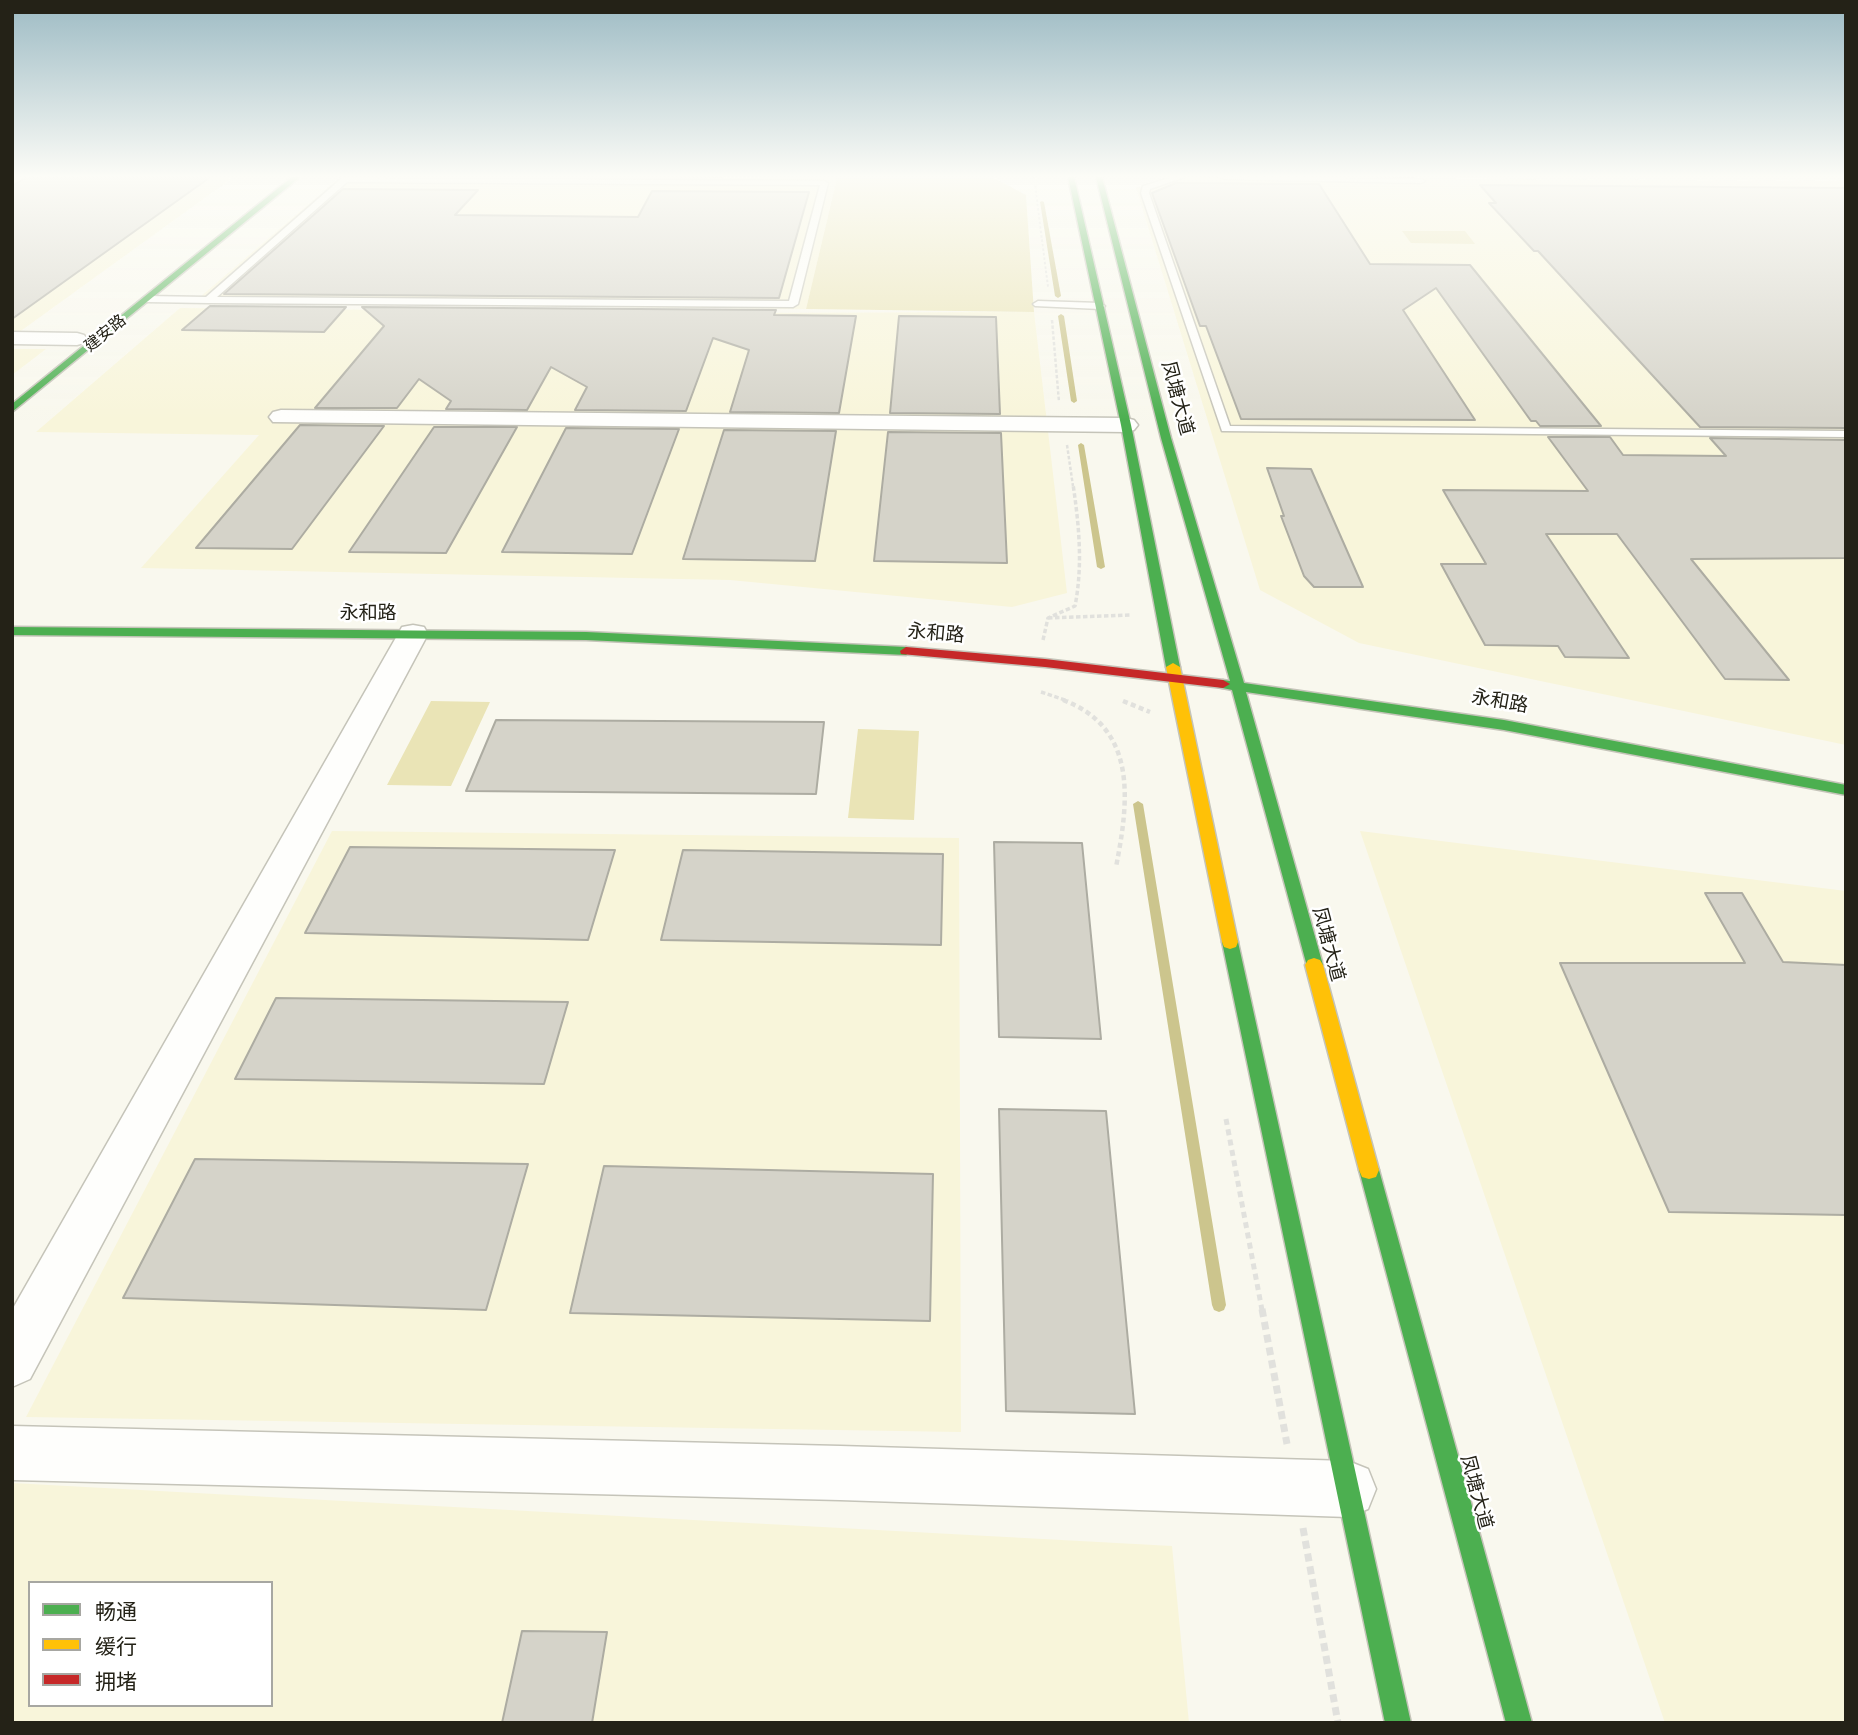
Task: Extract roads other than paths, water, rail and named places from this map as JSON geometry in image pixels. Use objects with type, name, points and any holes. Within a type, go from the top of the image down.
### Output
[{"type":"main road","name":"建安路","points":[[12,390],[179,258]]},
{"type":"main road","name":"建安路","points":[[12,409],[197,258]]},
{"type":"main road","points":[[1089,258],[1126,425],[1206,831],[1322,1488],[1398,1723]]},
{"type":"main road","name":"凤塘大道","points":[[1120,258],[1166,438],[1238,686],[1518,1723]]},
{"type":"main road","name":"永和路","points":[[12,631],[682,639],[928,653],[1176,677],[1421,709],[1608,740],[1846,790]]},
{"type":"street","points":[[12,338],[77,339]]},
{"type":"street","points":[[281,417],[1126,425]]},
{"type":"street","points":[[12,1361],[413,634]]},
{"type":"street","points":[[12,1453],[1322,1488]]},
{"type":"lane","points":[[208,300],[256,258]]},
{"type":"lane","points":[[147,299],[793,304],[805,258]]},
{"type":"lane","points":[[1167,258],[1226,429],[1846,434]]},
{"type":"lane","points":[[1038,304],[1100,306]]},
{"type":"waterway","points":[[1052,258],[1058,296]]},
{"type":"waterway","points":[[1061,316],[1074,401]]},
{"type":"waterway","points":[[1081,445],[1101,567]]},
{"type":"waterway","points":[[1138,804],[1219,1305]]}]
